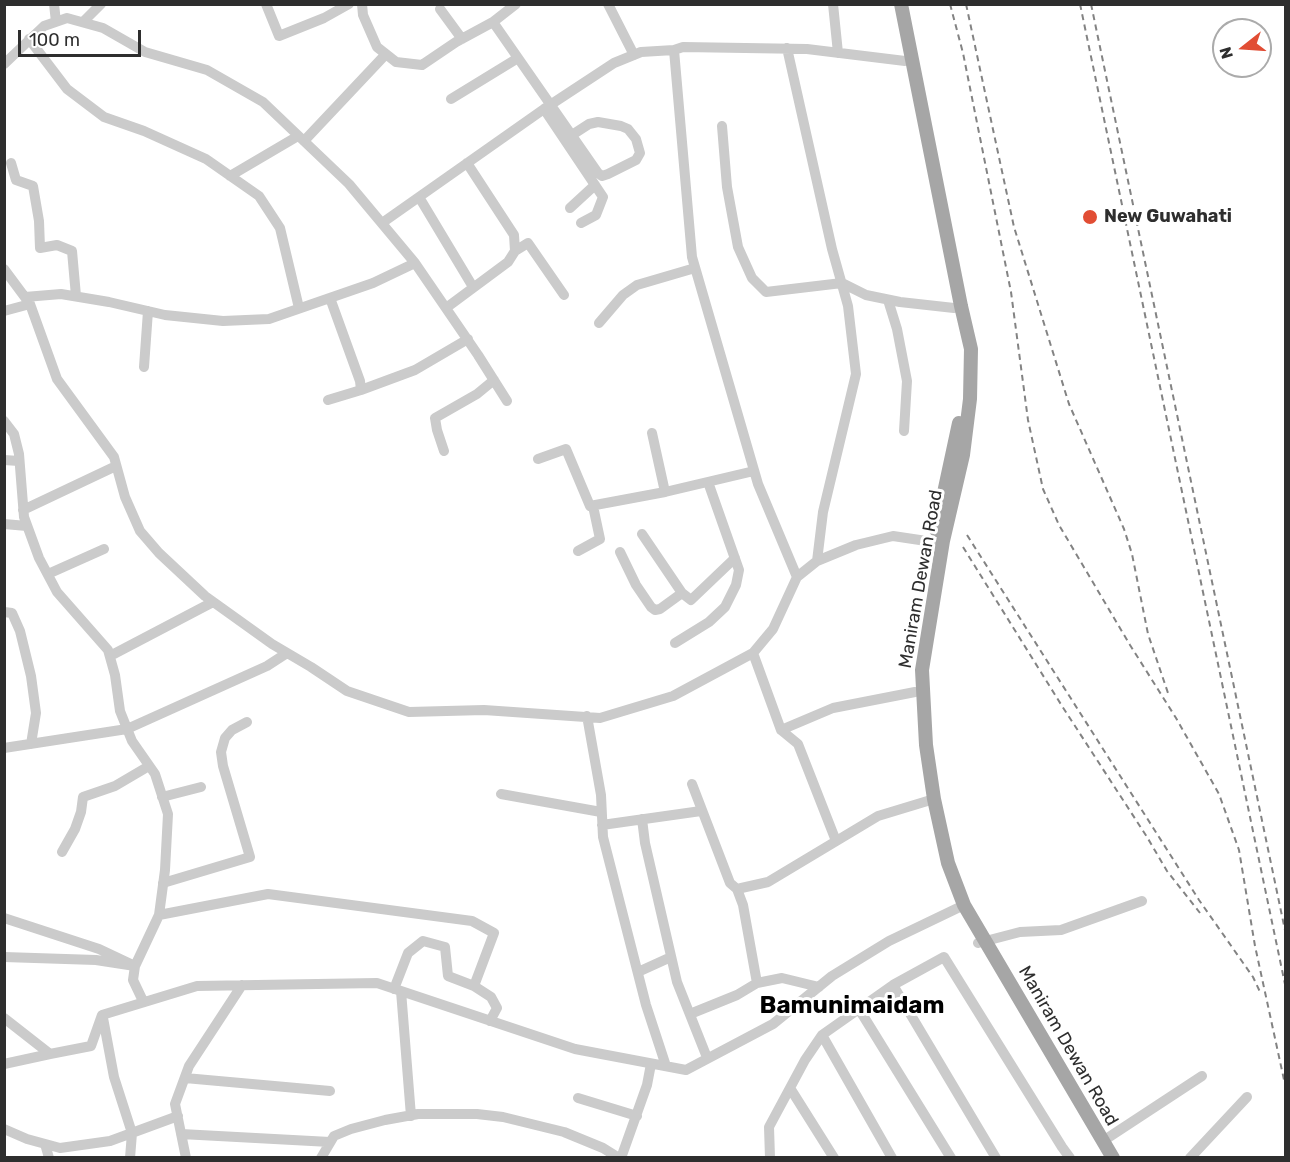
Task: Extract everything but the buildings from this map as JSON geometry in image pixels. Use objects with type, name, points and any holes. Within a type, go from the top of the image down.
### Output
[{"type":"main road","name":"Maniram Dewan Road","points":[[894,4],[909,60],[971,349],[970,399],[963,455],[943,540],[922,670],[930,800]]},
{"type":"main road","name":"Maniram Dewan Road","points":[[901,4],[909,60],[964,352],[963,402],[933,542],[915,673],[919,747],[941,866],[961,907],[1104,1158]]},
{"type":"main road","name":"Maniram Dewan Road","points":[[981,942],[1113,1158]]},
{"type":"street","points":[[54,4],[56,22]]},
{"type":"street","points":[[82,22],[101,4]]},
{"type":"street","points":[[266,4],[279,36],[324,18],[349,4]]},
{"type":"street","points":[[362,4],[363,15],[377,47],[396,62],[422,65],[493,22],[516,4]]},
{"type":"street","points":[[608,4],[634,55]]},
{"type":"street","points":[[833,4],[838,53]]},
{"type":"street","points":[[440,9],[462,39]]},
{"type":"street","points":[[4,64],[44,26],[67,18],[103,28],[145,51],[207,70],[263,102],[348,184],[415,263],[468,339],[507,401]]},
{"type":"street","points":[[493,22],[518,58],[603,197],[596,215],[581,223]]},
{"type":"street","points":[[29,39],[67,89],[104,117],[144,131],[206,159],[259,196],[280,228],[299,308]]},
{"type":"street","points":[[382,223],[614,63],[641,52],[674,50],[683,47],[787,48],[909,60]]},
{"type":"street","points":[[787,48],[848,306],[856,374],[823,512],[817,561]]},
{"type":"street","points":[[674,50],[692,258],[754,471],[797,577]]},
{"type":"street","points":[[230,176],[301,139],[386,54]]},
{"type":"street","points":[[451,99],[518,58]]},
{"type":"street","points":[[548,107],[572,135],[598,174],[602,176],[636,160],[640,153],[636,139],[628,129],[621,126],[598,122],[572,135]]},
{"type":"street","points":[[722,126],[727,187],[738,247],[752,278],[766,292],[842,283],[866,295],[888,300],[954,308]]},
{"type":"street","points":[[10,163],[16,180],[33,186],[39,221],[40,248],[57,245],[72,251],[76,296]]},
{"type":"street","points":[[467,163],[514,235],[515,250]]},
{"type":"street","points":[[570,208],[595,185]]},
{"type":"street","points":[[419,197],[473,286]]},
{"type":"street","points":[[446,308],[508,262],[515,250],[528,243],[564,295]]},
{"type":"street","points":[[4,311],[27,301],[61,294],[165,315],[223,321],[269,319],[373,283],[415,263]]},
{"type":"street","points":[[599,323],[623,295],[637,285],[695,268]]},
{"type":"street","points":[[4,269],[27,301],[57,379],[114,457],[125,497],[140,531],[159,553],[213,602],[272,644],[347,691],[409,712],[484,710],[600,718],[672,696],[753,653],[773,629],[797,577],[817,561],[856,545],[893,536],[933,542]]},
{"type":"street","points":[[330,298],[360,381],[361,390]]},
{"type":"street","points":[[888,300],[897,329],[907,381],[904,431]]},
{"type":"street","points":[[144,367],[148,311]]},
{"type":"street","points":[[328,400],[415,370],[468,339]]},
{"type":"street","points":[[444,451],[435,418],[477,394],[494,380]]},
{"type":"street","points":[[4,421],[14,434],[23,510],[39,558],[57,592],[108,650],[115,675],[120,711],[132,741],[155,774],[168,814],[159,915],[135,966],[133,980],[143,1001]]},
{"type":"street","points":[[652,433],[665,492]]},
{"type":"street","points":[[537,459],[566,449],[590,506],[593,506],[600,539],[578,551]]},
{"type":"street","points":[[4,460],[19,461]]},
{"type":"street","points":[[23,510],[116,466]]},
{"type":"street","points":[[593,506],[754,471]]},
{"type":"street","points":[[675,643],[709,622],[725,607],[736,585],[739,570],[708,482]]},
{"type":"street","points":[[4,524],[27,526]]},
{"type":"street","points":[[642,534],[687,599],[695,598],[735,558]]},
{"type":"street","points":[[48,574],[104,549]]},
{"type":"street","points":[[620,552],[636,585],[655,610],[660,609],[682,592]]},
{"type":"street","points":[[110,656],[213,602]]},
{"type":"street","points":[[4,612],[12,614],[20,631],[31,676],[36,713],[31,744]]},
{"type":"street","points":[[4,748],[127,729],[267,666],[287,653]]},
{"type":"street","points":[[753,653],[781,730],[798,744],[836,842]]},
{"type":"street","points":[[781,730],[833,708],[915,692]]},
{"type":"street","points":[[587,716],[601,795],[603,837],[646,1005],[666,1066]]},
{"type":"street","points":[[163,883],[250,857],[221,752],[225,738],[232,729],[247,722]]},
{"type":"street","points":[[62,852],[75,829],[83,797],[115,786],[149,766]]},
{"type":"street","points":[[692,784],[730,883],[737,890],[743,905],[757,983]]},
{"type":"street","points":[[162,797],[201,787]]},
{"type":"street","points":[[501,794],[602,812]]},
{"type":"street","points":[[737,890],[768,882],[878,816],[930,800]]},
{"type":"street","points":[[602,825],[701,811]]},
{"type":"street","points":[[642,819],[645,843],[677,982],[706,1055]]},
{"type":"street","points":[[159,915],[268,894],[472,921],[494,933],[474,986]]},
{"type":"street","points":[[981,942],[1020,932],[1061,930],[1142,901]]},
{"type":"street","points":[[102,1015],[197,986],[377,983],[575,1049],[686,1070],[773,1024],[832,976],[889,941],[961,907]]},
{"type":"street","points":[[4,918],[99,949],[135,966]]},
{"type":"street","points":[[411,1116],[397,990],[408,953],[423,942],[445,947],[448,976],[474,986],[491,997],[497,1008],[490,1021]]},
{"type":"street","points":[[4,957],[96,960],[135,966]]},
{"type":"street","points":[[638,972],[671,957]]},
{"type":"street","points":[[770,1158],[769,1127],[805,1060],[822,1035],[893,985],[944,957],[1070,1158]]},
{"type":"street","points":[[690,1014],[737,995],[757,983],[782,978],[819,987]]},
{"type":"street","points":[[186,1158],[175,1104],[189,1066],[242,985]]},
{"type":"street","points":[[893,985],[996,1158]]},
{"type":"street","points":[[859,1009],[951,1158]]},
{"type":"street","points":[[4,1064],[91,1046],[102,1015]]},
{"type":"street","points":[[102,1015],[114,1077],[132,1133],[130,1158]]},
{"type":"street","points":[[4,1018],[50,1054]]},
{"type":"street","points":[[822,1035],[892,1158]]},
{"type":"street","points":[[321,1158],[334,1136],[351,1129],[411,1116],[477,1114],[503,1117],[564,1132],[603,1148],[620,1158],[637,1116],[651,1064]]},
{"type":"street","points":[[1103,1141],[1202,1076]]},
{"type":"street","points":[[185,1078],[330,1091]]},
{"type":"street","points":[[790,1088],[834,1158]]},
{"type":"street","points":[[1190,1158],[1247,1097]]},
{"type":"street","points":[[578,1098],[637,1116]]},
{"type":"street","points":[[4,1130],[60,1148],[110,1142],[178,1116]]},
{"type":"street","points":[[181,1134],[330,1142]]},
{"type":"street","points":[[45,1144],[49,1158]]},
{"type":"railway","points":[[950,4],[963,53],[1011,292],[1028,420],[1043,489],[1059,525],[1176,718],[1219,794],[1239,850],[1255,946],[1286,1089]]},
{"type":"railway","points":[[966,4],[1014,227],[1069,404],[1124,529],[1132,554],[1148,634],[1169,696]]},
{"type":"railway","points":[[1080,4],[1286,989]]},
{"type":"railway","points":[[1091,4],[1286,935]]},
{"type":"railway","points":[[967,535],[1199,900],[1253,977],[1261,994]]},
{"type":"railway","points":[[963,547],[1167,871],[1200,913]]},
{"type":"place","name":"New Guwahati","points":[[1090,217]]},
{"type":"district","name":"Bamunimaidam","points":[[852,1006]]}]
